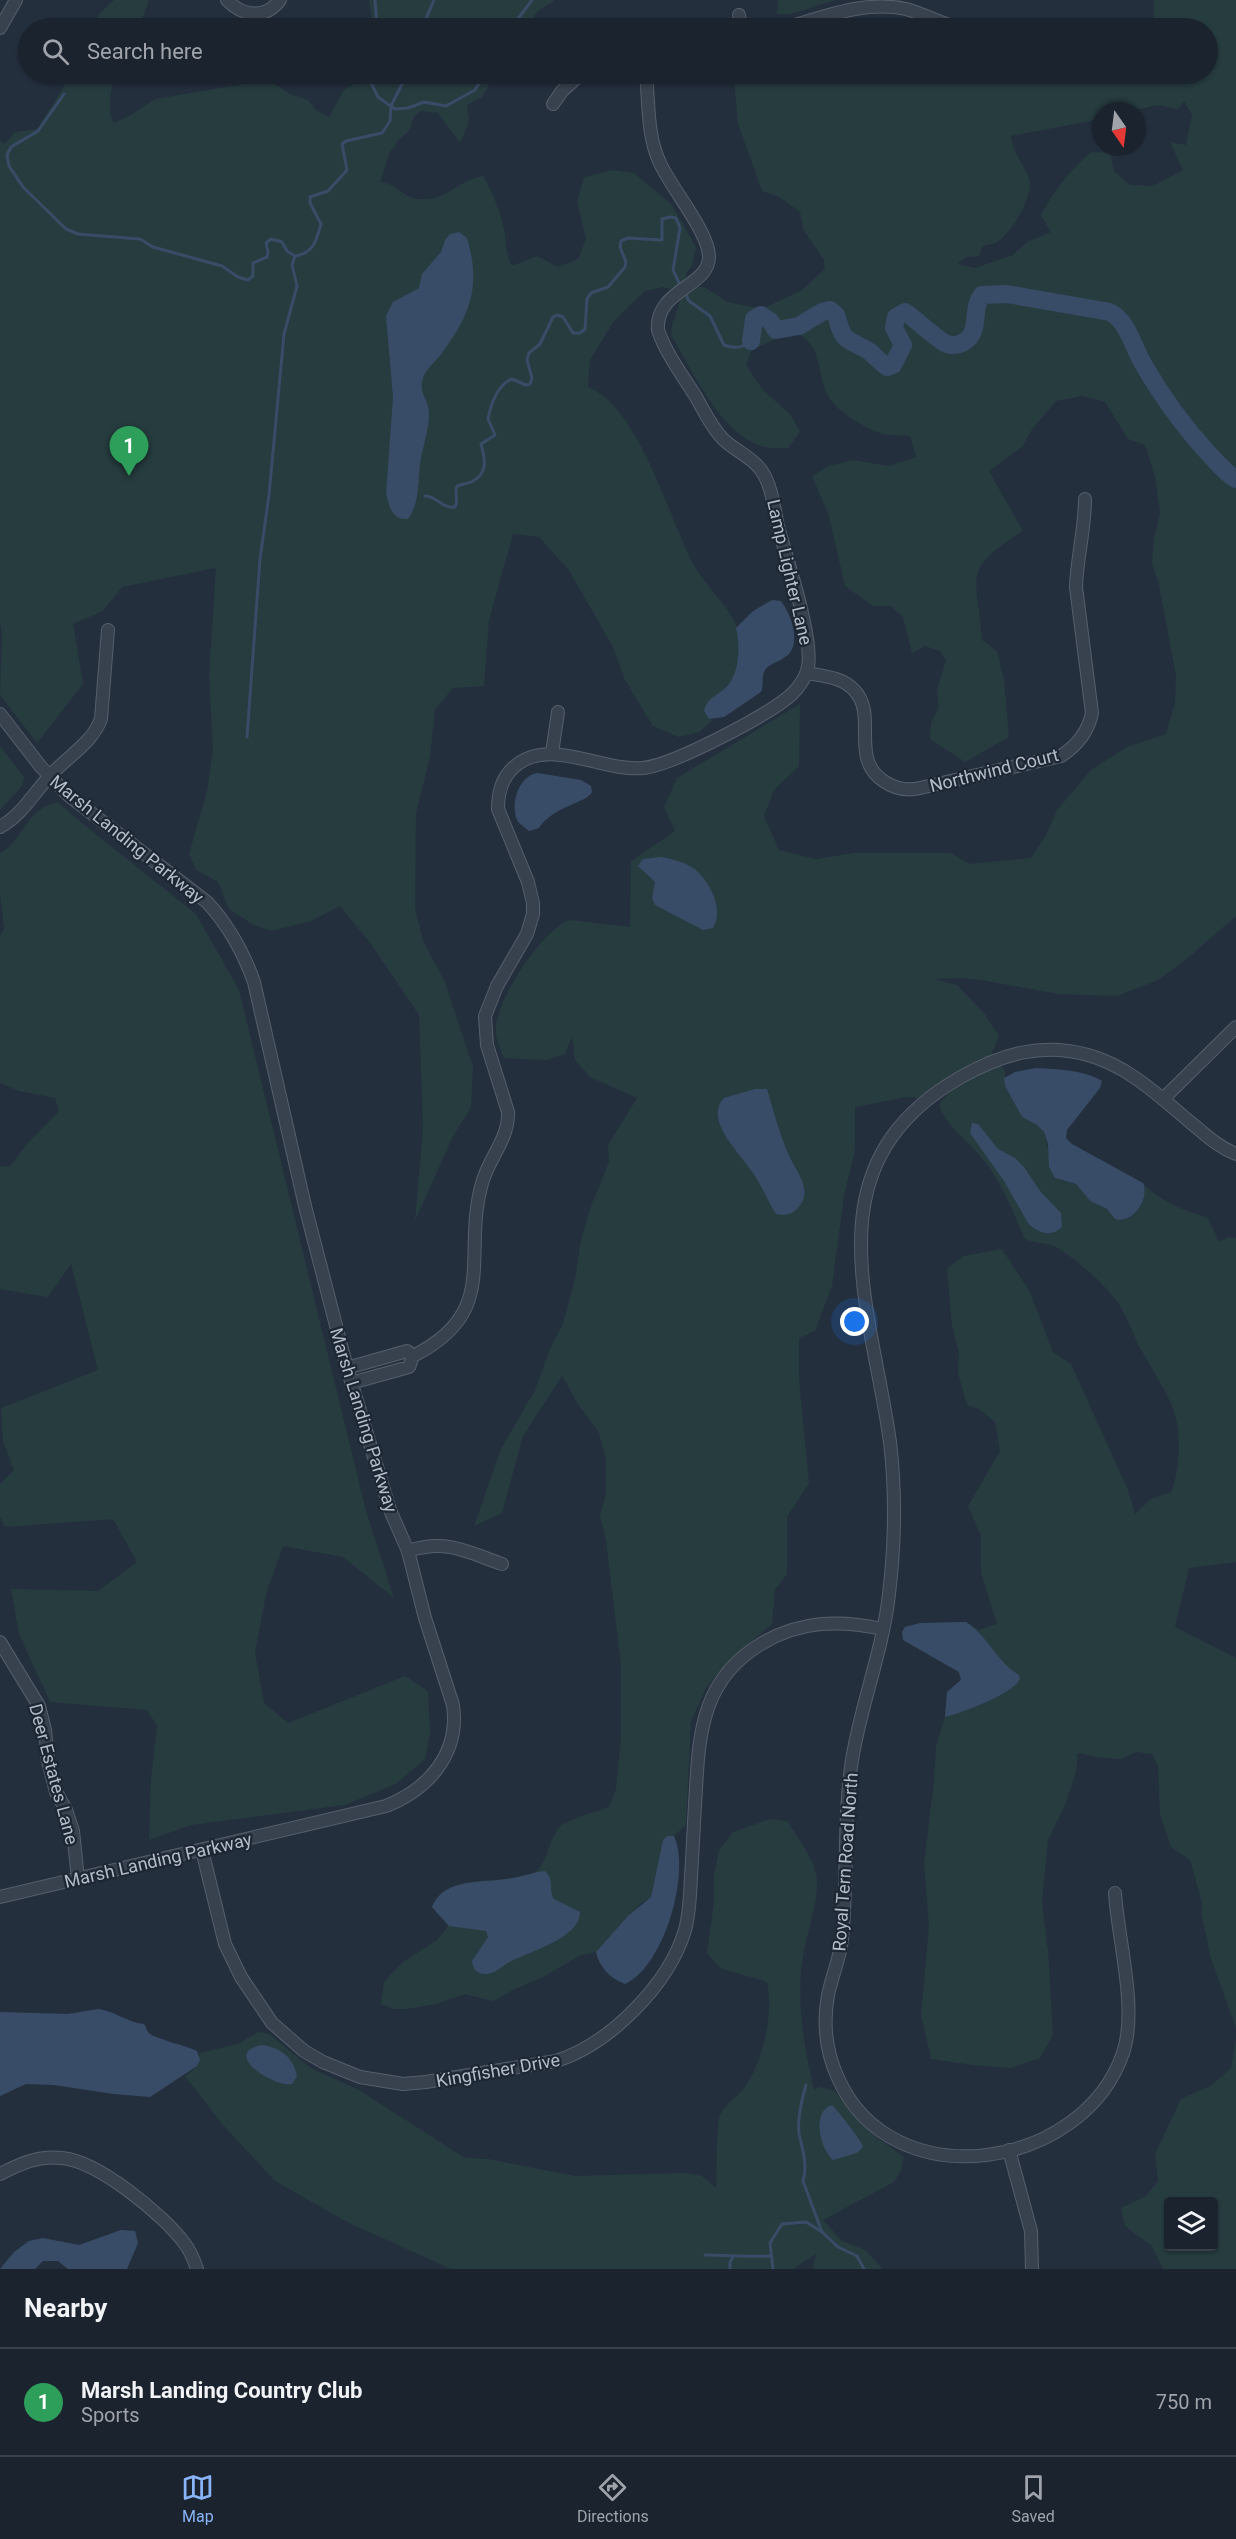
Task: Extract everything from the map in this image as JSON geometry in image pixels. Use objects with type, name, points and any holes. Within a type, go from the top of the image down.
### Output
[{"type":"street","points":[[0,28],[16,0]]},
{"type":"street","points":[[227,0],[241,12],[256,14],[271,9],[280,0]]},
{"type":"street","points":[[818,18],[848,9],[877,5],[906,9],[931,18]]},
{"type":"street","points":[[553,104],[570,84]]},
{"type":"street","name":"Lamp Lighter Lane","points":[[647,84],[655,151],[660,164],[703,237],[708,251],[708,264],[691,283],[664,304],[659,312],[658,330],[661,339],[715,429],[733,447],[754,462],[766,478],[802,616],[809,653],[807,673]]},
{"type":"street","name":"Northwind Court","points":[[807,673],[838,680],[857,694],[865,714],[864,740],[868,764],[882,780],[900,789],[920,788],[1061,756],[1078,742],[1086,731],[1092,712],[1076,587],[1076,570],[1084,531],[1085,499]]},
{"type":"street","points":[[0,826],[14,819],[49,777],[98,728],[101,719],[108,630]]},
{"type":"street","points":[[351,1383],[409,1367],[413,1356],[443,1338],[453,1328],[468,1303],[474,1275],[479,1197],[483,1179],[509,1123],[508,1112],[487,1045],[485,1016],[497,986],[527,934],[533,914],[528,882],[501,820],[498,797],[504,778],[518,763],[536,754],[552,753],[626,768],[658,764],[693,750],[755,718],[791,694],[807,673]]},
{"type":"street","points":[[552,753],[558,712]]},
{"type":"street","name":"Marsh Landing Parkway","points":[[0,714],[49,777],[88,812],[207,902],[230,930],[247,960],[255,982],[308,1217],[351,1383],[390,1510],[408,1551],[425,1618],[453,1704],[454,1728],[450,1744],[435,1772],[416,1792],[386,1806],[0,1897]]},
{"type":"street","points":[[1163,1099],[1236,1027]]},
{"type":"street","name":"Royal Tern Road North","points":[[1115,1893],[1129,2011],[1128,2031],[1123,2054],[1103,2091],[1072,2122],[1049,2135],[1009,2150],[959,2157],[929,2153],[902,2143],[889,2136],[863,2114],[842,2087],[832,2062],[827,2042],[826,2014],[842,1939],[848,1790],[858,1724],[883,1629],[893,1560],[893,1479],[883,1403],[866,1315],[862,1267],[863,1214],[866,1194],[880,1155],[902,1122],[937,1092],[986,1063],[1006,1055],[1027,1051],[1060,1050],[1093,1056],[1127,1072],[1217,1145],[1236,1154]]},
{"type":"street","points":[[347,1368],[407,1351],[413,1356]]},
{"type":"street","points":[[382,1358],[387,1374]]},
{"type":"street","points":[[408,1551],[426,1545],[444,1545],[502,1564]]},
{"type":"street","name":"Kingfisher Drive","points":[[202,1850],[225,1944],[241,1977],[272,2023],[296,2044],[323,2062],[360,2077],[403,2084],[556,2061],[572,2056],[602,2039],[623,2021],[662,1975],[681,1942],[689,1908],[698,1742],[705,1712],[723,1679],[733,1666],[758,1646],[790,1630],[829,1622],[883,1629]]},
{"type":"street","name":"Deer Estates Lane","points":[[0,1642],[39,1706],[45,1730],[48,1761],[56,1792],[66,1810],[73,1831],[78,1879]]},
{"type":"street","points":[[1009,2150],[1030,2231],[1032,2269]]},
{"type":"street","points":[[0,2174],[24,2162],[46,2157],[70,2159],[89,2166],[128,2191],[178,2235],[192,2255],[197,2269]]},
{"type":"green space","points":[[114,0],[149,0],[143,18],[97,18]]},
{"type":"green space","points":[[369,0],[554,0],[539,10],[533,18],[372,18]]},
{"type":"green space","points":[[778,0],[835,0],[791,14],[777,14]]},
{"type":"green space","points":[[1154,0],[1236,0],[1236,916],[1183,962],[1158,980],[1117,996],[1059,994],[960,978],[934,979],[957,985],[984,1013],[999,1036],[991,1055],[918,1098],[907,1097],[855,1107],[855,1150],[844,1196],[832,1286],[815,1331],[799,1338],[799,1380],[809,1483],[787,1517],[787,1574],[775,1590],[772,1624],[729,1660],[706,1688],[691,1721],[686,1825],[674,1836],[667,1836],[663,1840],[651,1897],[641,1903],[596,1952],[581,1955],[543,1977],[493,2001],[465,1994],[436,2004],[394,2009],[381,2004],[384,1982],[403,1962],[437,1940],[448,1926],[432,1907],[439,1897],[448,1889],[459,1885],[535,1872],[562,1825],[609,1807],[616,1789],[621,1738],[621,1665],[606,1541],[600,1515],[606,1494],[606,1460],[599,1433],[578,1404],[562,1376],[523,1436],[502,1513],[474,1526],[501,1449],[535,1390],[550,1349],[563,1324],[576,1275],[580,1244],[591,1206],[609,1162],[608,1145],[637,1098],[590,1077],[575,1060],[572,1037],[565,1054],[546,1060],[504,1058],[497,1039],[498,1015],[523,966],[547,936],[570,920],[630,927],[631,861],[675,831],[664,807],[677,778],[800,704],[799,766],[774,790],[764,816],[779,850],[816,859],[854,853],[950,853],[970,864],[1031,858],[1045,837],[1057,810],[1091,770],[1127,747],[1166,734],[1175,702],[1176,675],[1159,585],[1152,563],[1154,538],[1160,513],[1155,476],[1145,445],[1128,439],[1105,402],[1082,396],[1056,401],[1033,428],[1022,447],[989,471],[1023,531],[989,556],[981,566],[976,588],[982,640],[997,651],[1004,680],[1009,737],[965,762],[930,739],[931,723],[939,706],[937,690],[946,660],[940,651],[925,646],[912,653],[903,617],[891,606],[873,606],[845,586],[829,516],[812,476],[829,466],[852,460],[889,466],[916,457],[910,436],[877,432],[854,420],[838,408],[828,395],[816,353],[803,337],[792,331],[752,350],[746,365],[763,390],[791,415],[800,432],[788,448],[768,448],[749,441],[735,430],[710,400],[671,335],[680,298],[695,287],[704,287],[728,302],[762,309],[802,290],[825,269],[824,260],[803,229],[800,212],[779,197],[762,191],[738,124],[734,84],[1218,84],[1218,18],[1153,18]],"holes":[[[1184,101],[1192,115],[1186,145],[1170,142],[1183,170],[1153,186],[1130,185],[1114,171],[1111,156],[1092,156],[1092,152],[1070,173],[1045,208],[1041,216],[1051,232],[1027,242],[1013,255],[975,268],[958,264],[966,257],[979,256],[983,246],[995,243],[1002,238],[1024,207],[1030,183],[1011,136],[1092,121],[1092,102],[1146,102],[1146,108],[1157,105],[1178,109]]]},
{"type":"green space","points":[[64,84],[113,84],[110,111],[113,123],[131,115],[155,99],[244,84],[274,84],[290,94],[308,100],[316,110],[329,117],[344,90],[353,84],[489,84],[482,97],[467,105],[469,122],[460,143],[438,113],[420,111],[414,117],[409,131],[399,139],[389,154],[380,182],[389,184],[413,198],[428,199],[483,176],[499,212],[507,254],[512,266],[537,256],[558,267],[578,259],[586,239],[577,202],[584,177],[613,170],[634,173],[671,204],[696,247],[692,266],[686,273],[687,280],[674,290],[663,287],[645,291],[614,321],[590,360],[588,387],[606,398],[622,416],[637,439],[693,564],[735,623],[740,634],[741,654],[733,679],[724,694],[707,710],[712,721],[699,732],[679,737],[653,726],[625,680],[612,645],[568,569],[539,537],[513,534],[489,620],[484,686],[453,688],[435,710],[430,757],[416,813],[415,908],[423,941],[445,982],[473,1067],[471,1108],[453,1136],[415,1221],[423,1128],[419,1015],[371,944],[340,906],[311,921],[271,931],[252,924],[229,909],[218,882],[196,870],[189,854],[207,791],[213,749],[209,675],[216,568],[122,587],[103,611],[73,624],[83,684],[37,743],[0,695],[2,633],[0,622],[0,141],[5,144],[15,132],[37,129]]},
{"type":"green space","points":[[0,746],[24,777],[22,786],[0,810]]},
{"type":"green space","points":[[58,802],[196,914],[239,990],[366,1511],[394,1598],[343,1557],[283,1546],[266,1594],[255,1653],[264,1703],[288,1723],[405,1676],[428,1691],[430,1735],[425,1759],[396,1784],[345,1805],[191,1825],[149,1840],[151,1779],[157,1726],[147,1710],[50,1702],[19,1634],[11,1589],[98,1591],[137,1562],[113,1519],[5,1527],[0,1517],[0,1484],[14,1470],[3,1442],[1,1408],[98,1370],[71,1264],[48,1297],[0,1289],[0,1167],[10,1166],[27,1144],[59,1111],[55,1098],[19,1091],[0,1083],[0,936],[4,929],[0,893],[0,853],[15,840],[39,811]]},
{"type":"green space","points":[[994,1066],[1002,1067],[1005,1072],[1005,1086],[1022,1117],[1037,1125],[1044,1132],[1055,1178],[1076,1184],[1090,1201],[1107,1209],[1115,1219],[1122,1220],[1136,1212],[1139,1207],[1145,1189],[1143,1183],[1165,1200],[1208,1218],[1219,1242],[1229,1237],[1236,1238],[1236,1562],[1189,1568],[1175,1627],[1236,1658],[1236,2028],[1211,1959],[1201,1912],[1202,1903],[1190,1860],[1171,1847],[1160,1814],[1158,1766],[1152,1754],[1136,1752],[1121,1759],[1078,1753],[1076,1772],[1066,1803],[1048,1840],[1042,1902],[1048,1951],[1053,2035],[1040,2058],[1011,2068],[931,2059],[921,2015],[929,1926],[924,1864],[936,1745],[945,1717],[947,1692],[961,1680],[958,1672],[903,1640],[902,1632],[905,1627],[920,1623],[966,1622],[979,1630],[997,1624],[981,1573],[981,1536],[968,1506],[1000,1451],[995,1422],[979,1409],[967,1405],[958,1373],[959,1353],[952,1326],[947,1268],[964,1256],[1002,1249],[1030,1292],[1053,1352],[1071,1364],[1128,1490],[1135,1514],[1151,1499],[1171,1492],[1178,1464],[1179,1443],[1177,1424],[1170,1400],[1116,1300],[1066,1253],[1049,1244],[1032,1242],[1024,1238],[1004,1193],[989,1167],[943,1114],[939,1105],[950,1092]]},
{"type":"green space","points":[[770,1819],[787,1821],[807,1852],[816,1873],[816,1894],[802,1961],[800,1987],[803,2031],[814,2090],[820,2087],[835,2091],[875,2136],[904,2157],[901,2170],[894,2182],[823,2220],[842,2241],[865,2250],[883,2269],[813,2269],[816,2254],[793,2269],[451,2269],[349,2223],[275,2181],[222,2124],[185,2076],[196,2066],[199,2053],[238,2044],[258,2032],[269,2034],[311,2068],[359,2090],[465,2158],[488,2159],[575,2176],[686,2173],[702,2176],[716,2188],[720,2115],[745,2087],[757,2064],[768,2022],[769,1994],[767,1982],[720,1968],[707,1953],[714,1902],[714,1877],[719,1850],[733,1832]]},
{"type":"green space","points":[[1236,2039],[1236,2269],[1163,2269],[1152,2246],[1125,2226],[1121,2208],[1146,2196],[1158,2181],[1155,2154],[1181,2099],[1212,2085],[1231,2068]]},
{"type":"water","points":[[459,232],[467,238],[471,255],[473,285],[471,298],[452,339],[423,378],[422,388],[429,408],[428,424],[415,505],[408,519],[403,519],[392,512],[386,494],[393,397],[386,316],[393,302],[419,288],[422,274],[441,252],[445,240],[450,234]]},
{"type":"water","points":[[772,600],[781,601],[794,630],[790,652],[765,670],[761,692],[724,717],[709,719],[704,711],[708,702],[733,678],[738,649],[736,628],[753,611]]},
{"type":"water","points":[[537,773],[581,780],[591,786],[592,792],[584,799],[552,815],[539,828],[529,831],[518,822],[515,801],[524,780]]},
{"type":"water","points":[[661,857],[689,866],[702,876],[711,890],[716,906],[717,914],[713,928],[703,930],[655,905],[652,898],[655,882],[638,866],[643,859]]},
{"type":"water","points":[[1036,1068],[1079,1072],[1102,1081],[1100,1088],[1067,1130],[1066,1138],[1072,1144],[1143,1183],[1145,1189],[1142,1203],[1128,1218],[1115,1219],[1107,1209],[1090,1201],[1076,1184],[1055,1178],[1049,1167],[1048,1144],[1044,1132],[1037,1125],[1022,1117],[1005,1086],[1004,1078],[1015,1072]]},
{"type":"water","points":[[755,1089],[767,1089],[784,1144],[804,1187],[802,1202],[795,1211],[787,1214],[776,1214],[755,1176],[721,1128],[718,1117],[719,1107],[724,1098]]},
{"type":"water","points":[[972,1123],[978,1124],[998,1149],[1015,1158],[1024,1167],[1040,1191],[1061,1213],[1062,1227],[1045,1233],[1028,1223],[1004,1181],[970,1133]]},
{"type":"water","points":[[966,1622],[980,1634],[1004,1663],[1019,1675],[1020,1679],[998,1697],[945,1717],[947,1692],[961,1680],[959,1672],[903,1640],[902,1632],[905,1627],[920,1623]]},
{"type":"water","points":[[667,1836],[674,1836],[679,1872],[670,1918],[652,1959],[639,1974],[625,1984],[606,1972],[596,1952],[628,1916],[651,1897],[663,1840]]},
{"type":"water","points":[[545,1871],[551,1881],[551,1892],[554,1899],[580,1912],[578,1921],[572,1929],[553,1943],[511,1961],[494,1972],[484,1974],[478,1972],[472,1961],[488,1937],[486,1931],[449,1926],[432,1907],[438,1897],[446,1890],[467,1883],[502,1880]]},
{"type":"water","points":[[98,2009],[132,2022],[144,2024],[151,2034],[197,2051],[200,2060],[197,2066],[150,2097],[54,2085],[26,2084],[0,2096],[0,2012],[68,2014]]},
{"type":"water","points":[[262,2045],[274,2048],[289,2058],[297,2076],[292,2084],[284,2084],[264,2076],[248,2062],[246,2055],[250,2049]]},
{"type":"water","points":[[832,2105],[863,2147],[857,2153],[833,2160],[824,2148],[820,2131],[821,2115]]},
{"type":"water","points":[[121,2230],[135,2231],[138,2243],[127,2269],[68,2269],[58,2261],[43,2261],[35,2269],[0,2269],[14,2252],[29,2241],[43,2238],[79,2245]]},
{"type":"waterway","points":[[375,0],[376,18]]},
{"type":"waterway","points":[[426,18],[434,0]]},
{"type":"waterway","points":[[518,18],[532,0]]},
{"type":"waterway","points":[[372,84],[378,97],[395,109],[408,108],[424,102],[446,106],[475,90],[479,84]]},
{"type":"waterway","points":[[64,94],[38,131],[11,147],[7,155],[9,166],[23,187],[66,229],[78,234],[140,239],[153,247],[222,266],[238,277],[248,280],[253,276],[253,263],[267,257],[266,243],[271,239],[282,242],[287,251],[295,256],[310,249],[318,236],[321,224],[310,203],[310,197],[328,191],[347,170],[342,144],[346,141],[382,133],[390,121],[391,106],[402,84]]},
{"type":"waterway","points":[[425,496],[447,506],[455,507],[457,486],[471,482],[481,475],[484,465],[481,444],[495,435],[488,419],[499,390],[512,379],[526,385],[530,384],[532,378],[527,360],[529,353],[540,344],[553,317],[557,315],[563,317],[573,333],[580,333],[585,329],[587,299],[591,293],[608,287],[625,267],[626,262],[620,247],[621,241],[628,238],[662,240],[662,219],[676,218],[680,228],[673,270],[681,287]]},
{"type":"waterway","points":[[247,737],[260,559],[269,495],[284,334],[297,286],[292,265],[295,256]]},
{"type":"waterway","points":[[685,293],[689,301],[710,316],[724,345],[739,347],[751,341]]},
{"type":"waterway","points":[[751,341],[754,319],[761,315],[770,321],[776,330],[799,326],[822,312],[830,310],[836,315],[846,339],[869,351],[887,367],[893,365],[903,345],[894,328],[896,317],[905,312],[943,342],[951,345],[966,341],[971,335],[982,295],[1007,294],[1110,312],[1125,327],[1149,374],[1181,421],[1222,468],[1236,479]]},
{"type":"waterway","points":[[806,2085],[799,2121],[805,2163],[803,2181],[822,2232]]},
{"type":"waterway","points":[[773,2269],[770,2243],[782,2224],[806,2222],[822,2232],[838,2247],[857,2256],[864,2269]]},
{"type":"waterway","points":[[705,2255],[771,2256]]},
{"type":"waterway","points":[[730,2269],[733,2257]]},
{"type":"place","name":"Marsh Landing Country Club","points":[[129,476]]}]
